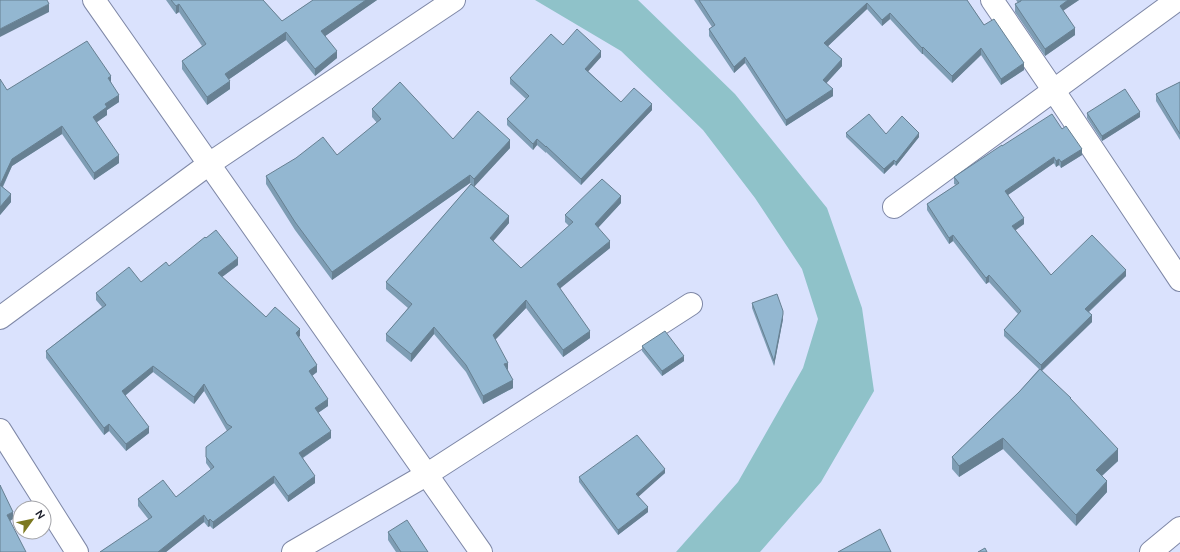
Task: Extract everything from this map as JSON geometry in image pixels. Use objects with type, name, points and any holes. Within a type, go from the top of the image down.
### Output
[{"type":"street","points":[[94,0],[481,552]]},
{"type":"street","points":[[0,318],[209,164],[454,0]]},
{"type":"street","points":[[992,0],[1180,280]]},
{"type":"street","points":[[894,207],[1177,0]]},
{"type":"street","points":[[293,552],[426,475],[691,304]]},
{"type":"street","points":[[0,430],[76,552]]},
{"type":"street","points":[[1152,552],[1180,528]]},
{"type":"shaded area","points":[[535,0],[638,0],[735,94],[827,208],[862,308],[874,391],[821,482],[760,552],[676,552],[738,482],[803,368],[818,319],[802,269],[755,198],[703,130],[621,51]]},
{"type":"building","points":[[0,0],[47,0],[49,4],[0,29]]},
{"type":"building","points":[[171,0],[263,0],[282,21],[313,0],[366,0],[321,31],[337,51],[315,69],[286,32],[225,74],[230,81],[207,97],[182,61],[206,44],[179,4],[176,6]]},
{"type":"building","points":[[699,0],[967,0],[984,25],[994,19],[1024,63],[1001,79],[981,48],[952,76],[923,47],[922,48],[890,13],[882,20],[867,3],[824,43],[842,59],[823,80],[833,89],[786,120],[745,57],[734,67],[709,29],[715,25]]},
{"type":"building","points":[[1021,0],[1068,0],[1060,6],[1075,28],[1045,49],[1015,4]]},
{"type":"building","points":[[577,29],[601,51],[585,69],[621,102],[634,88],[652,104],[581,179],[546,146],[537,139],[533,144],[507,119],[529,96],[510,78],[551,34],[563,45]]},
{"type":"building","points":[[87,41],[111,76],[108,78],[119,95],[105,104],[107,107],[93,117],[119,155],[94,173],[62,126],[12,159],[0,185],[0,79],[7,90]]},
{"type":"building","points":[[400,82],[453,139],[478,111],[510,140],[474,179],[470,175],[332,272],[295,222],[266,176],[296,158],[323,137],[337,155],[381,119],[372,109]]},
{"type":"building","points":[[1180,82],[1180,134],[1156,94]]},
{"type":"building","points":[[1125,89],[1140,112],[1102,136],[1087,113]]},
{"type":"building","points":[[869,114],[886,134],[902,116],[919,133],[896,162],[894,160],[884,169],[846,133]]},
{"type":"building","points":[[1052,114],[1062,129],[1066,126],[1082,149],[1061,162],[1059,159],[1056,161],[1054,157],[1005,191],[1024,218],[1012,226],[1051,275],[1092,235],[1126,270],[1085,309],[1092,315],[1041,365],[1004,330],[1021,311],[989,275],[986,278],[953,235],[949,238],[927,204],[959,183],[954,177]]},
{"type":"building","points":[[602,179],[621,196],[595,224],[610,241],[557,284],[590,331],[563,350],[526,300],[493,335],[508,363],[504,364],[513,380],[483,396],[466,365],[434,327],[411,354],[386,334],[412,304],[386,282],[471,184],[509,216],[490,238],[521,268],[573,222],[565,215]]},
{"type":"building","points":[[0,185],[11,194],[0,207]]},
{"type":"building","points":[[216,230],[238,258],[218,273],[266,317],[275,307],[300,329],[296,333],[317,365],[309,371],[328,399],[315,408],[331,431],[299,453],[315,476],[288,496],[274,476],[213,522],[210,519],[208,521],[204,515],[158,552],[100,552],[152,517],[138,499],[163,480],[176,497],[214,467],[206,457],[206,447],[232,427],[227,424],[204,384],[194,397],[153,366],[122,391],[149,427],[126,444],[109,424],[104,428],[46,351],[106,305],[96,293],[129,267],[141,282],[166,262],[169,266]]},
{"type":"building","points":[[777,294],[783,314],[774,361],[752,303]]},
{"type":"building","points":[[665,331],[684,356],[662,371],[642,346]]},
{"type":"building","points":[[1040,369],[1071,398],[1118,449],[1096,470],[1107,481],[1076,515],[1003,438],[959,466],[952,457],[1019,392]]},
{"type":"building","points":[[637,435],[665,469],[636,494],[648,507],[618,530],[579,477]]},
{"type":"building","points":[[0,485],[12,510],[12,512],[7,515],[12,525],[12,540],[20,540],[26,552],[0,552]]},
{"type":"building","points":[[407,520],[428,552],[401,552],[388,532]]},
{"type":"building","points":[[880,529],[891,552],[838,552]]},
{"type":"building","points":[[985,548],[987,552],[978,552]]}]
